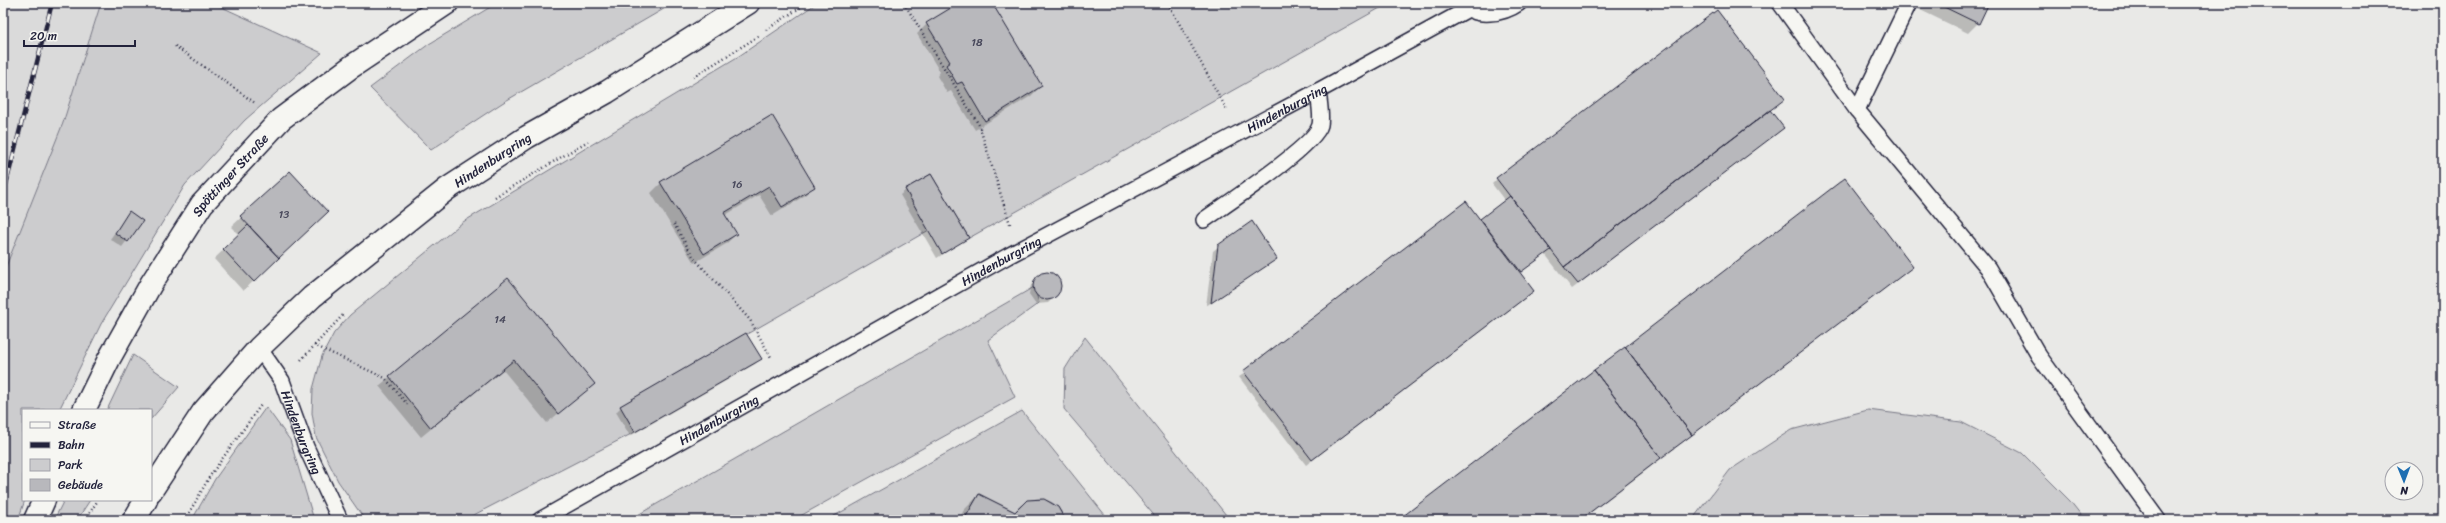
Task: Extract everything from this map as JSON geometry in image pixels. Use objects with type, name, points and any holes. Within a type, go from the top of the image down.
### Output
[{"type":"main road","name":"Spöttinger Straße","points":[[84,409],[109,360],[151,284],[202,204],[281,119],[352,67],[447,3]]},
{"type":"main road","name":"Hindenburgring","points":[[152,490],[204,412],[259,348],[312,297],[447,189],[527,137],[607,92],[748,3]]},
{"type":"main road","points":[[35,520],[44,501]]},
{"type":"main road","points":[[134,520],[145,501]]},
{"type":"lane","name":"Hindenburgring","points":[[540,520],[1018,251],[1318,91],[1465,6],[1489,14],[1519,3]]},
{"type":"lane","points":[[1780,3],[1857,110],[1988,268],[2038,356],[2158,520]]},
{"type":"lane","points":[[1857,110],[1909,3]]},
{"type":"lane","points":[[1204,220],[1277,167],[1313,138],[1320,125],[1318,91]]},
{"type":"lane","name":"Hindenburgring","points":[[259,348],[282,381],[306,448],[340,520]]},
{"type":"path","points":[[689,80],[807,3]]},
{"type":"path","points":[[904,3],[950,75],[979,125],[1018,251]]},
{"type":"path","points":[[1168,3],[1240,133]]},
{"type":"path","points":[[175,46],[281,119]]},
{"type":"path","points":[[493,198],[594,137]]},
{"type":"path","points":[[674,224],[694,258],[750,320],[785,382]]},
{"type":"path","points":[[185,520],[210,476],[264,401],[314,345],[349,310]]},
{"type":"path","points":[[314,345],[386,378],[407,404],[410,402]]},
{"type":"path","points":[[85,520],[97,501]]},
{"type":"shaded area","points":[[3,3],[101,3],[63,123],[3,274]]},
{"type":"green space","points":[[101,3],[213,3],[322,53],[245,120],[185,185],[101,324],[59,409],[22,409],[22,501],[25,501],[18,520],[3,520],[3,274],[63,123]]},
{"type":"green space","points":[[497,3],[674,3],[502,103],[431,150],[370,88],[429,44]]},
{"type":"green space","points":[[817,3],[1389,3],[969,238],[931,174],[905,189],[929,230],[621,406],[635,432],[464,520],[365,520],[338,481],[316,437],[312,413],[313,389],[322,356],[334,333],[350,315],[463,222],[739,56]]},
{"type":"green space","points":[[1034,287],[1039,303],[988,340],[1015,397],[793,520],[629,520]]},
{"type":"green space","points":[[1085,337],[1230,520],[1158,520],[1064,409],[1065,369]]},
{"type":"green space","points":[[133,355],[179,387],[152,418],[152,409],[107,409]]},
{"type":"green space","points":[[266,407],[290,440],[314,520],[192,520],[215,479]]},
{"type":"green space","points":[[1868,410],[1961,422],[2022,453],[2070,501],[2085,520],[1692,520],[1730,470],[1791,430]]},
{"type":"green space","points":[[1022,411],[1109,520],[1065,520],[1056,506],[1050,502],[1035,499],[1028,501],[1015,512],[979,494],[964,520],[827,520]]},
{"type":"green space","points":[[64,501],[89,501],[77,520],[54,520]]},
{"type":"building","points":[[959,3],[992,3],[1042,86],[985,121],[962,82],[957,84],[946,65],[950,62],[926,23]]},
{"type":"building","points":[[1936,3],[1989,3],[1979,24]]},
{"type":"building","points":[[1717,10],[1785,99],[1564,267],[1496,178]]},
{"type":"building","points":[[1770,110],[1784,128],[1578,284],[1564,267]]},
{"type":"building","points":[[772,115],[815,187],[782,207],[769,186],[724,213],[737,234],[704,254],[660,182]]},
{"type":"building","points":[[290,171],[328,212],[279,258],[240,216]]},
{"type":"building","points":[[931,174],[969,238],[942,254],[905,189]]},
{"type":"building","points":[[1845,178],[1913,267],[1692,435],[1625,347]]},
{"type":"building","points":[[1510,196],[1551,250],[1521,272],[1480,219]]},
{"type":"building","points":[[1466,201],[1534,291],[1312,460],[1243,371]]},
{"type":"building","points":[[129,211],[143,221],[128,242],[115,233]]},
{"type":"building","points":[[1252,221],[1277,259],[1211,303],[1218,245]]},
{"type":"building","points":[[248,225],[279,258],[254,282],[223,249]]},
{"type":"building","points":[[1047,272],[1057,276],[1061,286],[1057,296],[1047,300],[1037,296],[1033,286],[1037,276]]},
{"type":"building","points":[[508,278],[595,384],[558,414],[514,360],[431,428],[389,376]]},
{"type":"building","points":[[746,333],[762,359],[635,432],[620,406]]},
{"type":"building","points":[[1625,347],[1692,435],[1661,458],[1594,370]]},
{"type":"building","points":[[1594,370],[1661,458],[1580,520],[1398,520]]},
{"type":"building","points":[[979,494],[1015,512],[1027,500],[1044,499],[1058,507],[1065,520],[964,520]]},
{"type":"railway","points":[[3,196],[52,3]]}]
